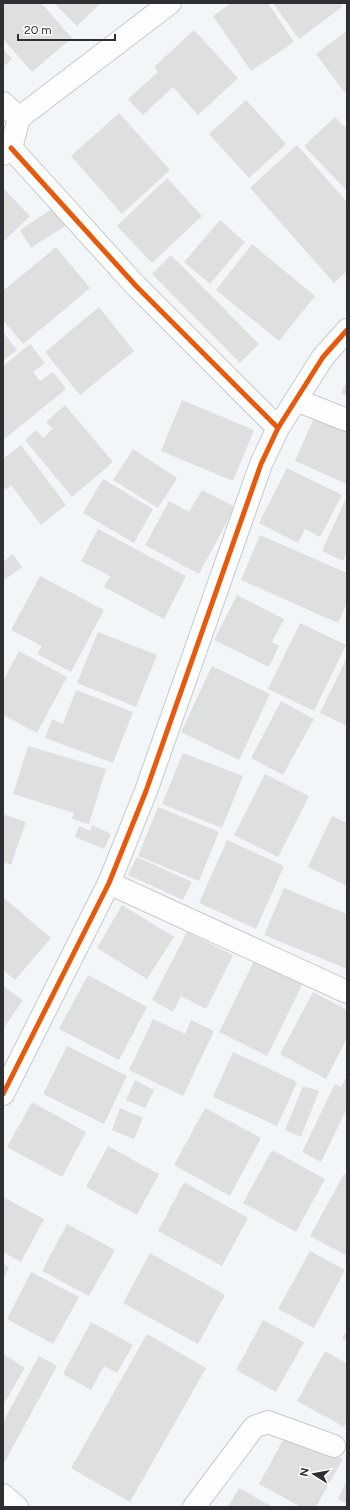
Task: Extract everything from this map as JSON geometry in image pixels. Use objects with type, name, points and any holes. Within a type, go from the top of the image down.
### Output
[{"type":"street","points":[[170,3],[19,118],[7,151],[136,286],[278,428]]},
{"type":"street","points":[[3,103],[19,118]]},
{"type":"street","points":[[3,1094],[109,883],[146,791],[261,464],[278,428],[323,357],[347,330]]},
{"type":"street","points":[[296,400],[347,420]]},
{"type":"street","points":[[109,883],[347,992]]},
{"type":"street","points":[[194,1507],[254,1427],[268,1422],[334,1446]]},
{"type":"street","points":[[3,1495],[17,1507]]},
{"type":"building","points":[[3,3],[41,3],[72,38],[32,72],[3,39]]},
{"type":"building","points":[[54,3],[101,3],[77,26]]},
{"type":"building","points":[[231,3],[268,3],[294,42],[251,71],[213,16]]},
{"type":"building","points":[[273,3],[340,3],[342,7],[299,39]]},
{"type":"building","points":[[194,30],[238,78],[198,115],[173,87],[143,115],[128,99],[158,72],[154,67]]},
{"type":"building","points":[[347,31],[347,92],[345,93],[316,54]]},
{"type":"building","points":[[3,49],[12,59],[3,67]]},
{"type":"building","points":[[246,100],[286,144],[249,178],[209,134]]},
{"type":"building","points":[[119,113],[170,170],[122,214],[71,156]]},
{"type":"building","points":[[335,117],[347,129],[347,191],[304,146]]},
{"type":"building","points":[[297,145],[347,202],[347,271],[334,283],[250,188]]},
{"type":"building","points":[[167,178],[202,216],[152,263],[117,226]]},
{"type":"building","points":[[3,188],[30,216],[3,242]]},
{"type":"building","points":[[56,206],[68,224],[31,248],[20,230]]},
{"type":"building","points":[[220,220],[245,242],[210,284],[184,262]]},
{"type":"building","points":[[252,244],[315,296],[279,341],[216,290]]},
{"type":"building","points":[[56,247],[90,288],[23,344],[3,320],[3,291]]},
{"type":"building","points":[[171,255],[259,344],[240,363],[152,274]]},
{"type":"building","points":[[99,307],[134,351],[80,395],[45,352]]},
{"type":"building","points":[[3,332],[17,350],[3,361]]},
{"type":"building","points":[[30,344],[45,363],[33,372],[40,381],[53,372],[66,389],[3,440],[3,366]]},
{"type":"building","points":[[347,381],[347,396],[341,393]]},
{"type":"building","points":[[182,400],[254,430],[233,481],[161,451]]},
{"type":"building","points":[[65,405],[113,462],[72,497],[25,440],[36,430],[43,438],[53,429],[46,422]]},
{"type":"building","points":[[317,411],[347,425],[347,484],[295,461]]},
{"type":"building","points":[[21,445],[66,505],[41,525],[11,485],[6,490],[3,486],[3,459]]},
{"type":"building","points":[[133,449],[177,478],[158,508],[113,480]]},
{"type":"building","points":[[287,468],[342,495],[320,537],[305,529],[298,543],[259,523]]},
{"type":"building","points":[[103,479],[153,509],[134,543],[83,513]]},
{"type":"building","points":[[202,490],[235,507],[199,574],[145,545],[169,501],[189,512]]},
{"type":"building","points":[[347,496],[347,552],[343,561],[322,551]]},
{"type":"building","points":[[98,529],[186,576],[164,619],[104,587],[110,576],[81,561]]},
{"type":"building","points":[[260,535],[347,573],[347,603],[338,623],[241,580]]},
{"type":"building","points":[[13,554],[22,567],[3,581],[3,560],[4,561]]},
{"type":"building","points":[[40,576],[104,610],[71,672],[37,654],[42,646],[11,630]]},
{"type":"building","points":[[237,595],[284,619],[272,642],[279,646],[269,667],[214,640]]},
{"type":"building","points":[[300,623],[346,645],[314,711],[268,689]]},
{"type":"building","points":[[98,632],[157,655],[136,707],[77,683]]},
{"type":"building","points":[[19,651],[67,677],[37,733],[3,715],[3,681]]},
{"type":"building","points":[[347,657],[347,726],[320,713]]},
{"type":"building","points":[[212,666],[270,694],[239,760],[181,732]]},
{"type":"building","points":[[76,690],[133,712],[113,763],[45,738],[52,719],[63,724]]},
{"type":"building","points":[[281,701],[314,719],[283,775],[251,758]]},
{"type":"building","points":[[28,746],[106,769],[89,824],[72,819],[74,813],[13,794]]},
{"type":"building","points":[[183,753],[243,776],[222,828],[162,804]]},
{"type":"building","points":[[265,774],[309,796],[278,857],[234,835]]},
{"type":"building","points":[[158,807],[219,832],[199,881],[138,856]]},
{"type":"building","points":[[3,814],[26,822],[11,865],[3,862]]},
{"type":"building","points":[[332,816],[347,823],[347,886],[308,867]]},
{"type":"building","points":[[92,825],[111,834],[104,849],[75,837],[79,826],[90,831]]},
{"type":"building","points":[[227,840],[284,866],[256,929],[199,903]]},
{"type":"building","points":[[137,857],[192,882],[183,900],[128,875]]},
{"type":"building","points":[[284,888],[347,914],[347,969],[264,935]]},
{"type":"building","points":[[3,897],[51,938],[15,980],[3,970]]},
{"type":"building","points":[[122,905],[174,937],[147,979],[97,948]]},
{"type":"building","points":[[187,932],[233,955],[206,1009],[181,996],[173,1012],[152,1000]]},
{"type":"building","points":[[255,959],[303,983],[267,1056],[219,1032]]},
{"type":"building","points":[[88,975],[147,1007],[119,1060],[59,1029]]},
{"type":"building","points":[[3,986],[23,1000],[3,1029]]},
{"type":"building","points":[[313,992],[347,1010],[347,1038],[326,1079],[280,1054]]},
{"type":"building","points":[[153,1019],[185,1034],[191,1020],[214,1031],[183,1096],[129,1070]]},
{"type":"building","points":[[67,1046],[127,1076],[104,1124],[43,1094]]},
{"type":"building","points":[[233,1052],[297,1082],[277,1126],[213,1097]]},
{"type":"building","points":[[347,1076],[347,1108],[321,1162],[302,1152],[335,1084],[341,1087]]},
{"type":"building","points":[[135,1080],[154,1090],[145,1108],[126,1100]]},
{"type":"building","points":[[303,1086],[319,1091],[301,1137],[285,1130]]},
{"type":"building","points":[[32,1102],[86,1132],[62,1177],[7,1147]]},
{"type":"building","points":[[120,1108],[143,1118],[134,1139],[112,1130]]},
{"type":"building","points":[[205,1108],[261,1138],[230,1196],[174,1165]]},
{"type":"building","points":[[108,1146],[159,1174],[137,1215],[86,1187]]},
{"type":"building","points":[[272,1150],[325,1179],[296,1232],[243,1203]]},
{"type":"building","points":[[344,1174],[347,1175],[347,1256],[310,1236]]},
{"type":"building","points":[[184,1182],[248,1218],[222,1266],[158,1231]]},
{"type":"building","points":[[3,1197],[44,1219],[21,1262],[3,1252]]},
{"type":"building","points":[[67,1224],[115,1250],[89,1296],[42,1271]]},
{"type":"building","points":[[310,1251],[345,1270],[314,1328],[278,1309]]},
{"type":"building","points":[[150,1253],[225,1295],[198,1344],[123,1303]]},
{"type":"building","points":[[3,1264],[9,1267],[3,1281]]},
{"type":"building","points":[[31,1272],[79,1297],[53,1344],[7,1319]]},
{"type":"building","points":[[263,1320],[304,1342],[276,1392],[236,1370]]},
{"type":"building","points":[[91,1322],[133,1345],[117,1373],[104,1366],[91,1390],[63,1374]]},
{"type":"building","points":[[347,1330],[347,1341],[342,1338]]},
{"type":"building","points":[[147,1334],[206,1368],[130,1502],[71,1468]]},
{"type":"building","points":[[325,1351],[347,1364],[347,1421],[344,1427],[297,1401]]},
{"type":"building","points":[[3,1354],[25,1368],[3,1405]]},
{"type":"building","points":[[39,1356],[57,1366],[3,1465],[3,1422]]},
{"type":"building","points":[[289,1429],[343,1459],[316,1507],[301,1507],[259,1484]]},
{"type":"building","points":[[347,1480],[347,1504],[338,1499]]},
{"type":"building","points":[[239,1488],[273,1507],[228,1507]]},
{"type":"cycle path","points":[[11,148],[136,286],[278,428]]},
{"type":"cycle path","points":[[3,1094],[109,883],[146,791],[261,464],[278,428],[323,357],[347,330]]}]
